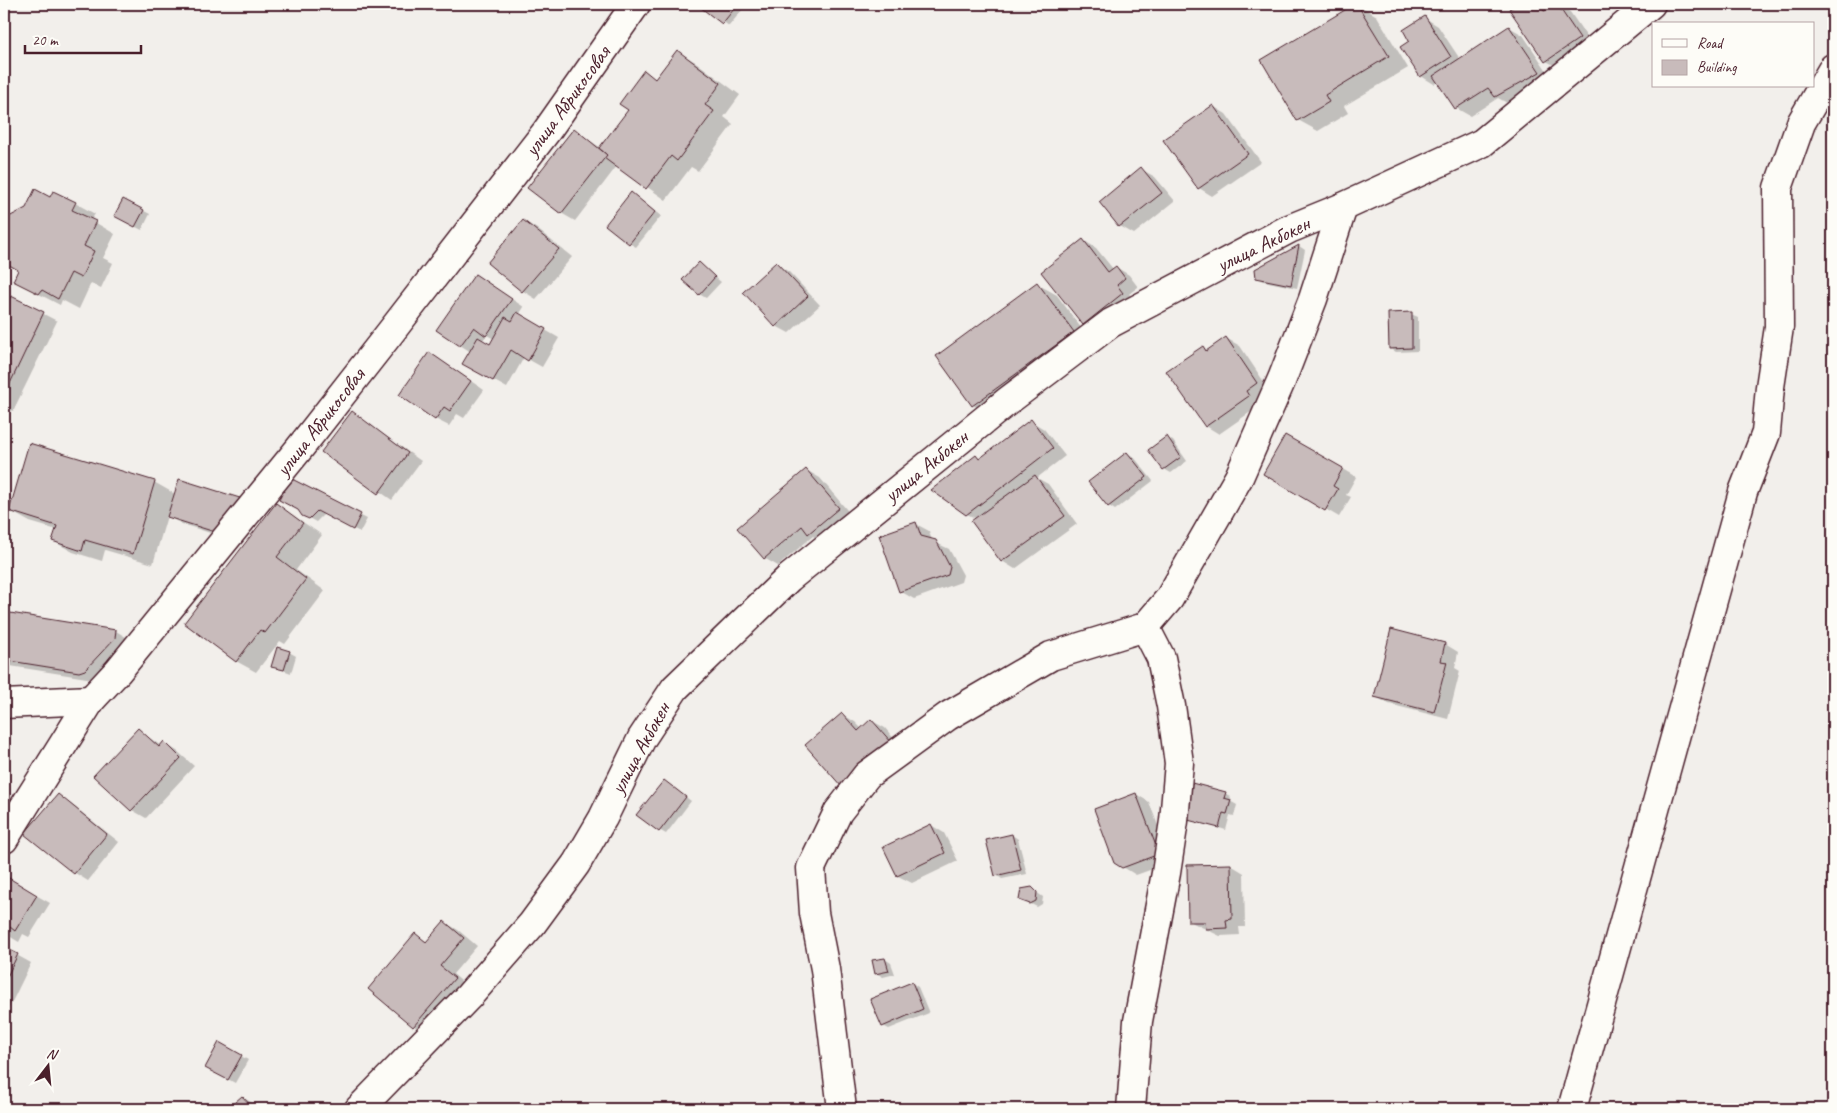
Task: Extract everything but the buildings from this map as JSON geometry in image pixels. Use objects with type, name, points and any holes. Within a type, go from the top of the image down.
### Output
[{"type":"street","name":"улица Абрикосовая","points":[[4,839],[91,700],[118,671],[317,426],[546,132],[636,4]]},
{"type":"street","name":"улица Акбокен","points":[[359,1109],[469,996],[538,917],[576,864],[603,818],[642,738],[675,688],[789,578],[1009,400],[1112,323],[1289,229],[1343,207],[1482,143],[1651,4]]},
{"type":"street","points":[[1572,1109],[1743,492],[1766,433],[1770,387],[1779,327],[1778,188],[1801,124],[1833,68]]},
{"type":"street","points":[[842,1109],[825,969],[814,913],[811,868],[838,812],[867,775],[948,716],[1050,656],[1145,627],[1169,599],[1239,477],[1286,370],[1313,299],[1343,207]]},
{"type":"street","points":[[1131,1109],[1138,1021],[1166,873],[1174,821],[1179,763],[1172,706],[1161,658],[1145,627]]},
{"type":"street","points":[[4,704],[91,700]]}]
